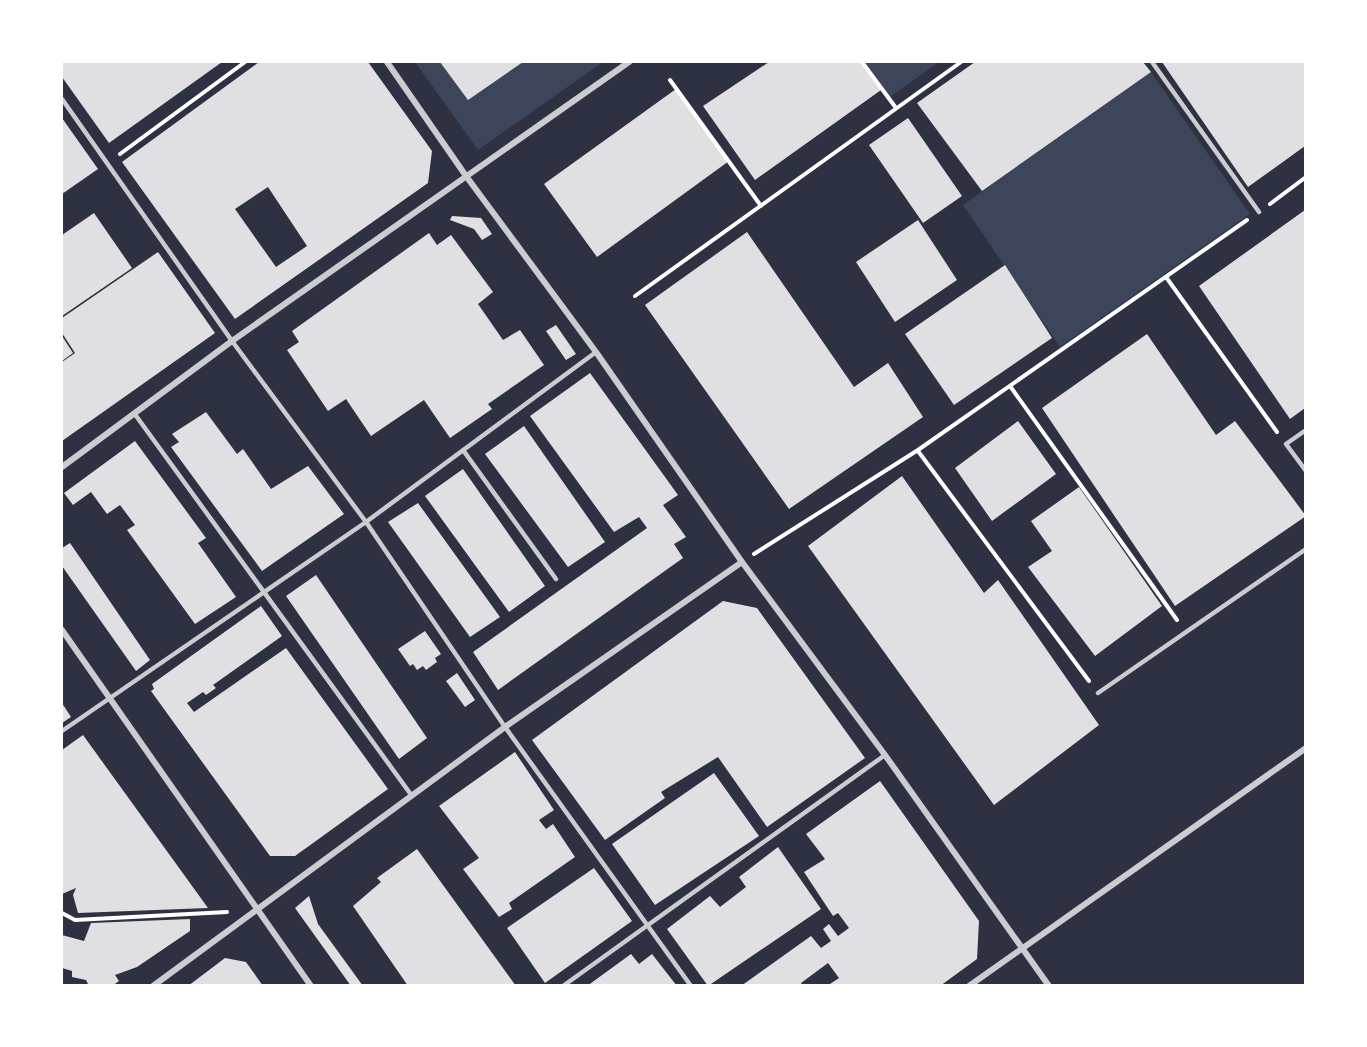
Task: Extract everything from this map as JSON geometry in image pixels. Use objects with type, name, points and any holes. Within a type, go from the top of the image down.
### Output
[{"type":"street","points":[[387,62],[466,176],[596,352],[742,562],[885,755],[1049,986]]},
{"type":"street","points":[[62,466],[232,341],[629,62]]},
{"type":"street","points":[[153,986],[505,727],[742,562]]},
{"type":"street","points":[[62,630],[311,986]]},
{"type":"street","points":[[969,986],[1305,748]]},
{"type":"lane","points":[[1152,62],[1259,212]]},
{"type":"lane","points":[[62,99],[232,341],[366,522],[505,727],[691,986]]},
{"type":"lane","points":[[62,731],[366,522],[596,352]]},
{"type":"lane","points":[[134,413],[412,796]]},
{"type":"lane","points":[[1305,430],[1286,444],[1305,471]]},
{"type":"lane","points":[[463,450],[556,579]]},
{"type":"lane","points":[[1098,693],[1305,549]]},
{"type":"lane","points":[[563,986],[885,755]]},
{"type":"path","points":[[108,162],[245,62]]},
{"type":"path","points":[[862,62],[896,108]]},
{"type":"path","points":[[635,297],[961,62]]},
{"type":"path","points":[[670,80],[761,206]]},
{"type":"path","points":[[742,562],[918,450],[1259,212],[1305,177]]},
{"type":"path","points":[[1166,277],[1286,444]]},
{"type":"path","points":[[1010,386],[1186,633]]},
{"type":"path","points":[[918,450],[1098,693]]},
{"type":"path","points":[[62,913],[75,920],[257,910]]},
{"type":"shaded area","points":[[415,62],[603,62],[478,150]]},
{"type":"shaded area","points":[[865,62],[939,62],[890,97]]},
{"type":"shaded area","points":[[1151,72],[1250,214],[1060,347],[963,205]]},
{"type":"building","points":[[62,62],[222,62],[109,143],[62,77]]},
{"type":"building","points":[[259,62],[368,62],[432,151],[428,183],[235,319],[122,162]],"holes":[[[268,187],[307,246],[276,267],[235,209]]]},
{"type":"building","points":[[440,62],[523,62],[468,100]]},
{"type":"building","points":[[769,62],[860,62],[881,90],[755,180],[703,106]]},
{"type":"building","points":[[975,62],[1143,62],[1151,72],[982,191],[917,103]]},
{"type":"building","points":[[1162,62],[1305,62],[1305,146],[1248,187]]},
{"type":"building","points":[[676,89],[729,161],[597,257],[544,184]]},
{"type":"building","points":[[62,118],[98,169],[62,194]]},
{"type":"building","points":[[908,118],[962,196],[923,223],[869,145]]},
{"type":"building","points":[[1305,210],[1305,408],[1290,419],[1199,286]]},
{"type":"building","points":[[94,213],[132,268],[62,316],[62,235]]},
{"type":"building","points":[[452,216],[481,218],[492,234],[482,240],[474,229],[450,220]]},
{"type":"building","points":[[918,220],[957,280],[895,322],[856,262]]},
{"type":"building","points":[[747,232],[854,387],[888,363],[923,417],[789,509],[645,305]]},
{"type":"building","points":[[429,233],[437,245],[451,235],[493,292],[478,304],[503,340],[520,330],[544,365],[488,404],[492,409],[450,438],[424,400],[371,436],[346,399],[328,411],[287,350],[299,342],[292,331]]},
{"type":"building","points":[[158,252],[215,333],[62,441],[62,362],[75,353],[62,333],[62,318]]},
{"type":"building","points":[[1005,265],[1052,338],[954,405],[905,334]]},
{"type":"building","points":[[556,325],[576,354],[566,360],[546,331]]},
{"type":"building","points":[[1147,334],[1216,435],[1235,421],[1306,516],[1175,606],[1042,408]]},
{"type":"building","points":[[62,336],[73,353],[62,361]]},
{"type":"building","points":[[590,373],[678,495],[663,505],[686,537],[674,544],[683,558],[498,690],[473,652],[647,528],[639,517],[614,532],[530,416]]},
{"type":"building","points":[[206,412],[237,454],[243,449],[271,489],[308,466],[344,514],[262,571],[171,447],[179,442],[172,434]]},
{"type":"building","points":[[1018,421],[1056,474],[992,521],[955,468]]},
{"type":"building","points":[[524,426],[605,542],[568,567],[485,454]]},
{"type":"building","points":[[135,441],[206,538],[198,543],[236,597],[195,624],[127,530],[135,525],[120,505],[107,514],[91,492],[73,505],[64,493]]},
{"type":"building","points":[[463,469],[545,586],[509,612],[425,496]]},
{"type":"building","points":[[902,476],[984,593],[998,580],[1099,725],[994,805],[808,546]]},
{"type":"building","points":[[1079,487],[1162,606],[1095,656],[1028,567],[1052,551],[1031,521]]},
{"type":"building","points":[[418,503],[500,617],[470,637],[388,522]]},
{"type":"building","points":[[70,543],[150,660],[136,671],[62,566],[62,548]]},
{"type":"building","points":[[316,575],[427,738],[399,759],[286,596]]},
{"type":"building","points":[[723,601],[757,608],[865,758],[767,827],[718,757],[661,792],[665,798],[605,840],[532,740]]},
{"type":"building","points":[[261,606],[282,636],[213,685],[216,688],[206,695],[203,692],[187,703],[194,712],[286,648],[388,789],[295,856],[270,856],[151,691],[154,689],[152,684]]},
{"type":"building","points":[[425,631],[441,654],[435,658],[437,662],[426,670],[423,666],[417,670],[413,664],[410,666],[398,649]]},
{"type":"building","points":[[457,673],[475,700],[465,707],[446,681]]},
{"type":"building","points":[[62,703],[71,717],[62,723]]},
{"type":"building","points":[[83,735],[208,908],[78,913],[73,895],[76,888],[62,894],[62,750]]},
{"type":"building","points":[[515,752],[554,810],[539,820],[546,829],[553,824],[575,857],[509,903],[512,909],[499,917],[463,869],[479,858],[439,806]]},
{"type":"building","points":[[714,773],[759,836],[655,905],[612,844]]},
{"type":"building","points":[[880,781],[979,921],[977,959],[940,986],[827,986],[839,978],[828,963],[801,983],[803,986],[741,986],[811,936],[821,948],[831,941],[823,929],[829,924],[838,936],[849,928],[838,913],[833,916],[804,872],[825,859],[806,834]]},
{"type":"building","points":[[778,847],[821,909],[708,986],[667,929],[710,896],[720,907],[746,887],[739,877]]},
{"type":"building","points":[[417,849],[516,986],[408,986],[353,906],[381,882],[377,878]]},
{"type":"building","points":[[594,868],[632,921],[545,983],[507,928]]},
{"type":"building","points":[[309,896],[318,924],[363,986],[351,986],[295,908]]},
{"type":"building","points":[[190,919],[190,931],[137,967],[115,975],[119,981],[112,986],[89,986],[86,980],[72,977],[72,971],[62,968],[62,935],[84,941],[91,923]]},
{"type":"building","points":[[631,954],[639,964],[652,954],[677,986],[587,986]]},
{"type":"building","points":[[225,958],[246,962],[263,986],[188,986]]}]
